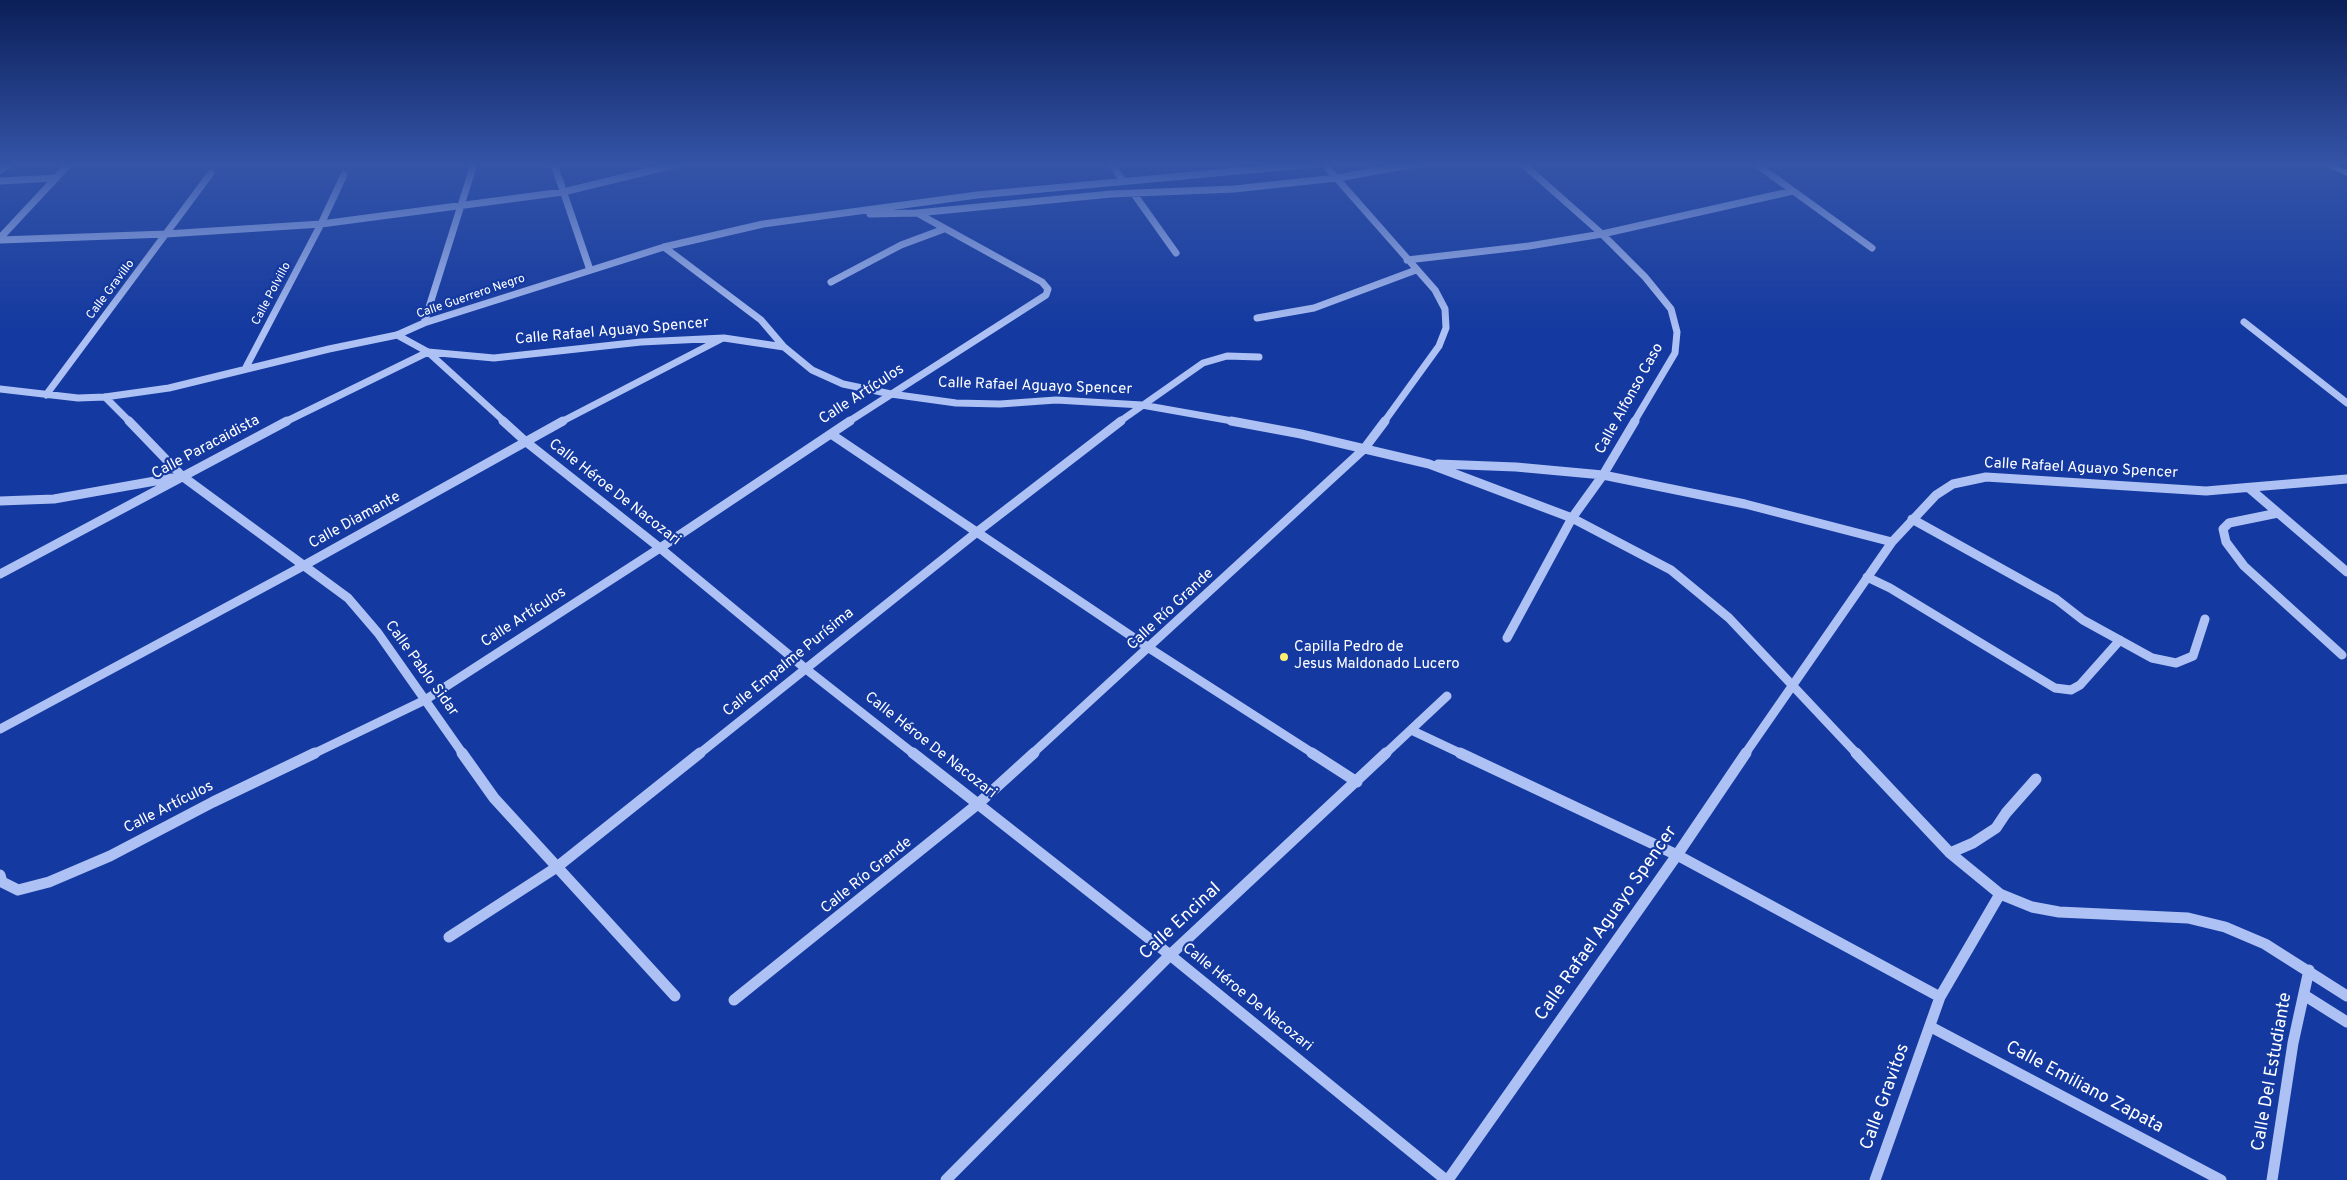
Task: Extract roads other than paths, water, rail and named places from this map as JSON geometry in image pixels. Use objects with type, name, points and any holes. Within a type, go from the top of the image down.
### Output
[{"type":"street","points":[[0,239],[18,219]]},
{"type":"street","name":"Calle Gravillo","points":[[46,395],[177,219]]},
{"type":"street","name":"Calle Polvillo","points":[[245,369],[324,219]]},
{"type":"street","points":[[0,239],[166,234],[322,224],[356,219]]},
{"type":"street","points":[[424,323],[456,219]]},
{"type":"street","points":[[572,219],[590,270]]},
{"type":"street","name":"Calle Guerrero Negro","points":[[105,397],[169,388],[396,335],[424,323],[664,247],[763,224],[802,219]]},
{"type":"street","points":[[927,219],[944,229]]},
{"type":"street","points":[[1152,219],[1176,253]]},
{"type":"street","name":"Calle Río Grande","points":[[734,1000],[979,803],[1364,450],[1440,346],[1446,328],[1445,309],[1435,290],[1372,219]]},
{"type":"street","name":"Calle Alfonso Caso","points":[[1507,638],[1572,518],[1602,475],[1675,353],[1677,332],[1672,310],[1646,277],[1585,219]]},
{"type":"street","points":[[1407,260],[1529,246],[1602,234],[1668,219]]},
{"type":"street","points":[[1831,219],[1872,248]]},
{"type":"street","points":[[830,282],[900,245],[944,229]]},
{"type":"street","name":"Calle Artículos","points":[[0,875],[2,882],[18,890],[49,882],[110,856],[213,802],[425,700],[660,548],[891,394],[1046,295],[1048,289],[1042,282],[944,229]]},
{"type":"street","points":[[664,247],[761,320],[784,347]]},
{"type":"street","points":[[1257,318],[1314,308],[1416,270]]},
{"type":"street","points":[[2244,322],[2347,403]]},
{"type":"street","name":"Calle Héroe De Nacozari","points":[[396,335],[428,352],[525,441],[660,548],[806,669],[979,803],[1170,955],[1447,1180]]},
{"type":"street","name":"Calle Rafael Aguayo Spencer","points":[[428,352],[494,358],[641,342],[724,338],[784,347],[812,370],[843,384],[891,394],[956,403],[1000,404],[1056,400],[1142,405],[1292,432],[1429,464],[1572,518],[1671,570],[1729,618],[1950,853],[2000,894],[2032,907],[2059,912],[2094,915],[2144,914],[2188,918],[2225,927],[2265,944],[2309,970],[2347,996]]},
{"type":"street","name":"Calle Diamante","points":[[0,729],[303,566],[525,441],[724,338]]},
{"type":"street","name":"Calle Paracaidista","points":[[0,574],[310,409],[428,352]]},
{"type":"street","name":"Calle Empalme Purísima","points":[[449,937],[557,867],[977,532],[1142,405],[1203,363],[1227,356],[1259,357]]},
{"type":"street","points":[[0,389],[78,398],[105,397]]},
{"type":"street","name":"Calle Pablo Sidar","points":[[105,397],[182,476],[348,598],[378,633],[494,798],[675,996]]},
{"type":"street","points":[[831,434],[1149,648],[1357,782]]},
{"type":"street","points":[[1429,464],[1516,467],[1602,475],[1745,504],[1892,542]]},
{"type":"street","points":[[0,500],[54,499],[182,476]]},
{"type":"street","name":"Calle Rafael Aguayo Spencer","points":[[1447,1180],[1677,856],[1791,685],[1867,577],[1892,542],[1936,494],[1953,484],[1986,477],[2206,491],[2347,479]]},
{"type":"street","points":[[2249,488],[2347,572]]},
{"type":"street","points":[[2278,513],[2228,523],[2223,529],[2226,542],[2244,566],[2342,655]]},
{"type":"street","points":[[1912,519],[2056,599],[2083,620],[2152,658],[2176,663],[2193,656],[2206,619]]},
{"type":"street","points":[[1867,577],[1890,588],[2055,688],[2071,690],[2080,685],[2120,640]]},
{"type":"street","name":"Calle Encinal","points":[[946,1180],[1170,955],[1447,696]]},
{"type":"street","points":[[1411,730],[1677,856],[1940,997]]},
{"type":"street","points":[[1950,853],[1973,843],[1996,828],[2006,812],[2036,779]]},
{"type":"street","name":"Calle Gravitos","points":[[1875,1180],[1940,997],[2000,894]]},
{"type":"street","name":"Calle Del Estudiante","points":[[2272,1180],[2288,1069],[2309,970]]},
{"type":"street","points":[[2304,995],[2347,1022]]},
{"type":"street","name":"Calle Emiliano Zapata","points":[[1930,1027],[2221,1180]]},
{"type":"place","name":"Capilla Pedro de Jesus Maldonado Lucero","points":[[1284,657]]}]
